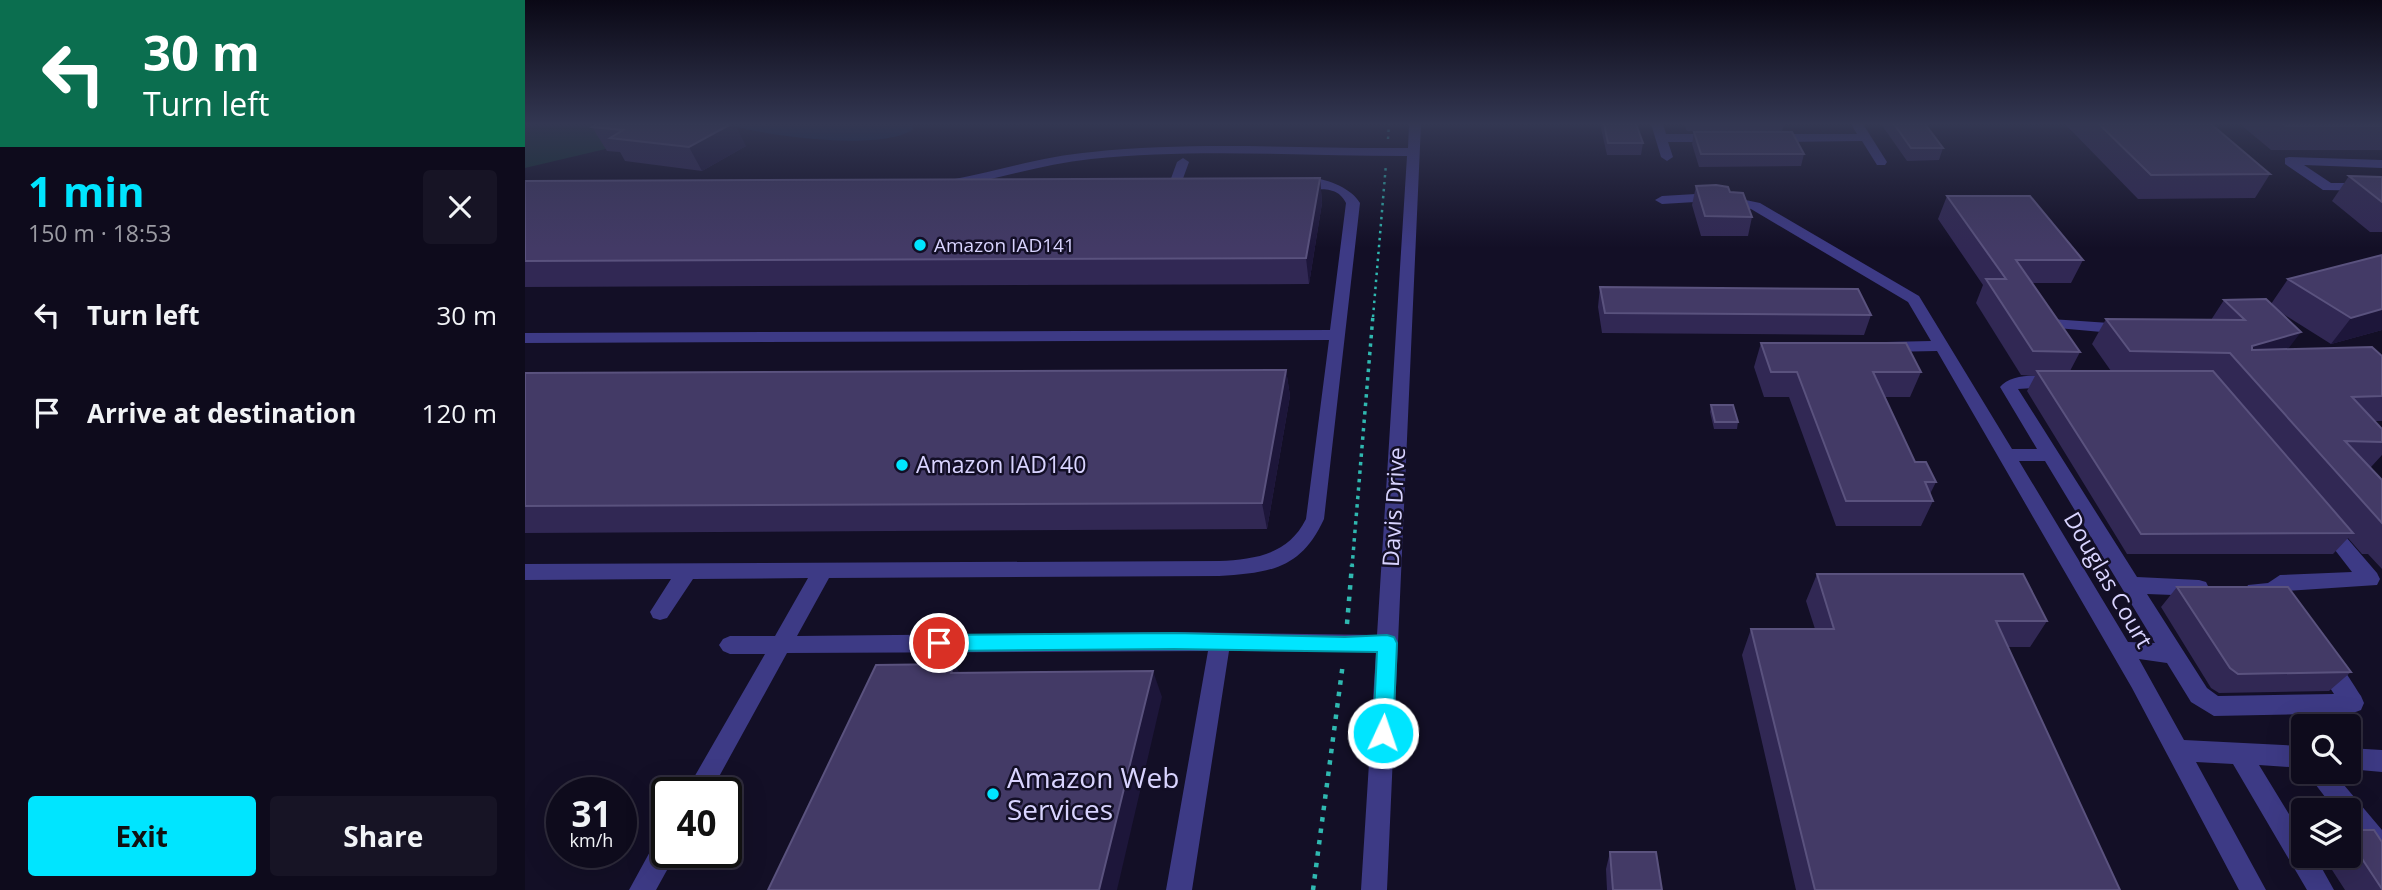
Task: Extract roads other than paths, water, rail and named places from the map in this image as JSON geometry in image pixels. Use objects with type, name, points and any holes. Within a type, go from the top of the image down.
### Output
[{"type":"street","points":[[1012,185],[946,185],[1042,166]]},
{"type":"street","points":[[1175,184],[1182,166]]},
{"type":"street","name":"Davis Drive","points":[[1374,890],[1412,166]]},
{"type":"street","points":[[2296,166],[2329,187],[2382,187]]},
{"type":"street","points":[[525,572],[1203,569],[1265,564],[1282,557],[1311,534],[1315,519],[1353,211],[1351,197],[1335,187],[1281,184]]},
{"type":"street","name":"Douglas Court","points":[[1663,200],[1712,197],[1755,206],[1914,299],[2122,651],[2253,890]]},
{"type":"street","points":[[2051,324],[2140,330]]},
{"type":"street","points":[[525,338],[1338,335]]},
{"type":"street","points":[[1863,347],[1942,346]]},
{"type":"street","points":[[2074,382],[2022,382],[2008,387],[2199,695],[2214,706],[2353,703],[2313,647]]},
{"type":"street","points":[[2006,455],[2052,455]]},
{"type":"street","points":[[2273,591],[2280,583],[2370,579],[2318,517]]},
{"type":"street","points":[[706,777],[823,571]]},
{"type":"street","points":[[660,612],[687,572]]},
{"type":"street","points":[[2132,585],[2273,591]]},
{"type":"street","points":[[2273,591],[2288,614]]},
{"type":"street","points":[[730,645],[1174,641],[1345,645],[1387,643]]},
{"type":"street","points":[[1179,890],[1220,643]]},
{"type":"street","points":[[2122,651],[2147,650],[2175,655]]},
{"type":"street","points":[[2177,750],[2291,756]]},
{"type":"street","points":[[2239,753],[2321,890]]},
{"type":"street","points":[[2361,760],[2382,761]]},
{"type":"street","points":[[2328,784],[2382,849]]},
{"type":"street","points":[[642,890],[654,868]]},
{"type":"place","name":"Amazon IAD141","points":[[920,245]]},
{"type":"place","name":"Amazon IAD140","points":[[902,465]]},
{"type":"place","name":"Amazon Web Services","points":[[993,794]]}]
